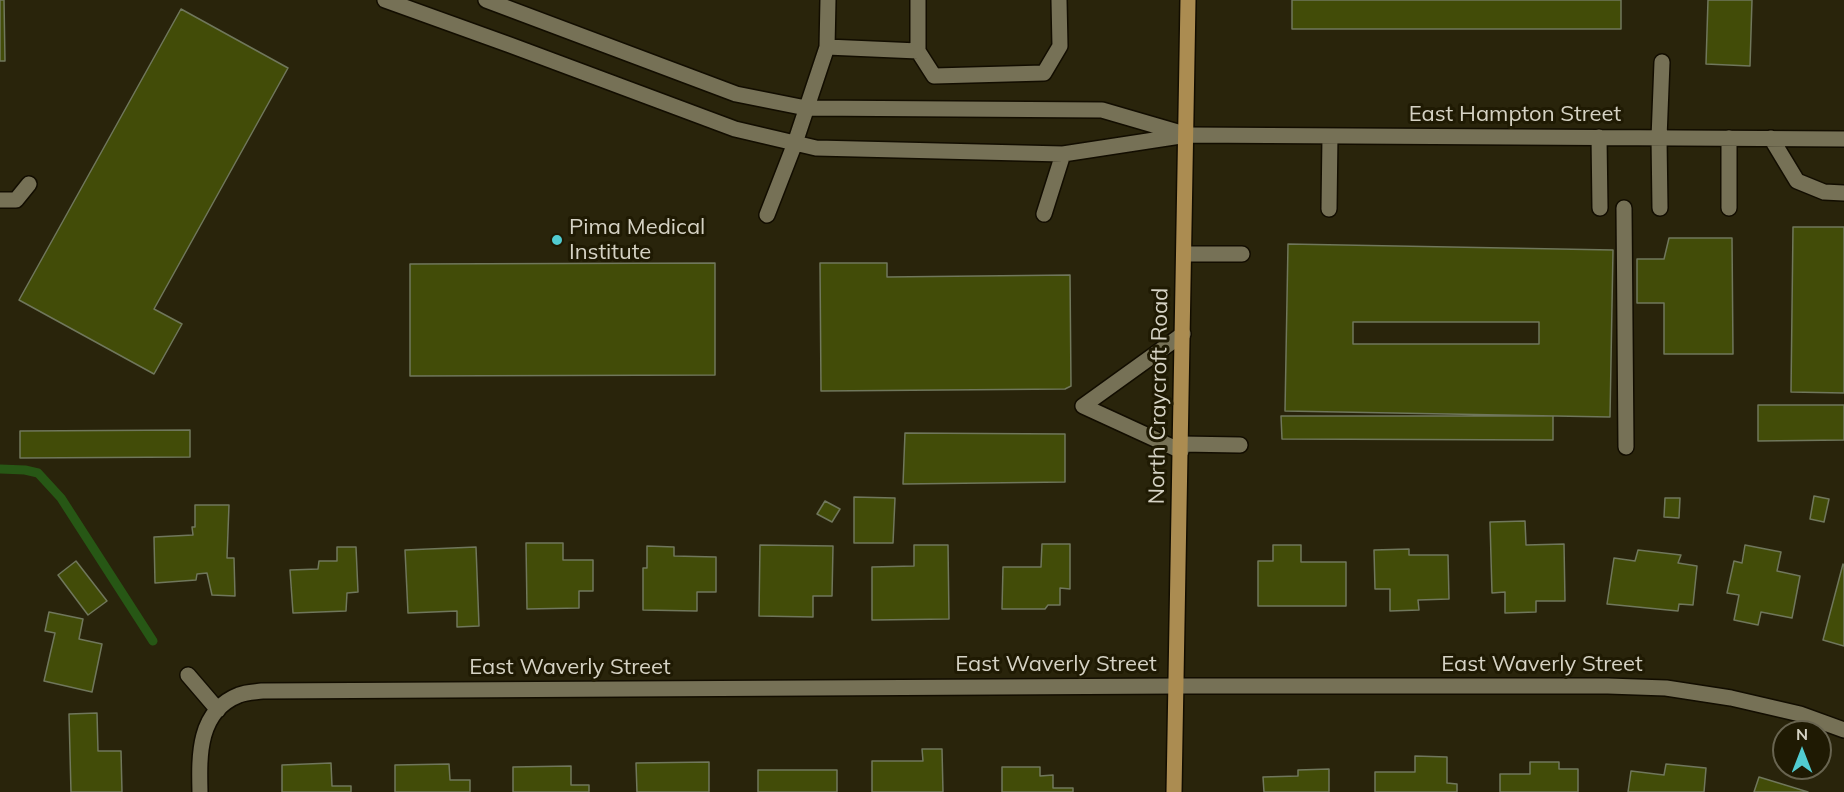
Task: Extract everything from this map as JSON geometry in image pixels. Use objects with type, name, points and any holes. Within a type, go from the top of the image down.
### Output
[{"type":"main road","name":"North Craycroft Road","points":[[1174,792],[1188,0]]},
{"type":"street","points":[[486,0],[736,94],[806,108],[1102,110],[1187,135]]},
{"type":"street","points":[[767,215],[795,143],[827,47],[828,0]]},
{"type":"street","points":[[918,0],[918,51],[934,76],[1044,74],[1060,46],[1059,0]]},
{"type":"street","points":[[395,2],[735,129],[816,148],[1063,154],[1187,135]]},
{"type":"street","points":[[827,47],[918,51]]},
{"type":"street","points":[[1660,208],[1659,138],[1662,62]]},
{"type":"street","name":"East Hampton Street","points":[[1187,135],[1844,139]]},
{"type":"street","points":[[1329,209],[1330,136]]},
{"type":"street","points":[[1599,137],[1600,208]]},
{"type":"street","points":[[1729,138],[1729,208]]},
{"type":"street","points":[[1771,138],[1797,182],[1824,192],[1844,192]]},
{"type":"street","points":[[1044,214],[1063,154]]},
{"type":"street","points":[[0,200],[16,200],[29,184]]},
{"type":"street","points":[[1624,208],[1626,447]]},
{"type":"street","points":[[1184,254],[1242,254]]},
{"type":"street","points":[[1183,334],[1083,406],[1181,447],[1240,445]]},
{"type":"street","points":[[188,675],[218,710],[205,727],[199,759],[200,792]]},
{"type":"street","name":"East Waverly Street","points":[[218,710],[226,701],[241,694],[262,691],[1608,686],[1666,688],[1731,699],[1788,712],[1844,730]]},
{"type":"building","points":[[0,0],[4,0],[5,61],[0,61]]},
{"type":"building","points":[[1292,0],[1621,0],[1621,29],[1292,29]]},
{"type":"building","points":[[1708,0],[1752,0],[1750,66],[1706,64]]},
{"type":"building","points":[[181,9],[288,68],[154,309],[182,324],[154,374],[19,300]]},
{"type":"building","points":[[1793,227],[1844,227],[1844,393],[1791,392]]},
{"type":"building","points":[[1669,238],[1732,238],[1733,354],[1664,354],[1664,303],[1637,303],[1637,259],[1664,259]]},
{"type":"building","points":[[1288,244],[1613,250],[1610,417],[1285,411]],"holes":[[[1353,322],[1539,322],[1539,344],[1353,344]]]},
{"type":"building","points":[[715,263],[715,375],[410,376],[410,264]]},
{"type":"building","points":[[820,263],[887,263],[887,277],[1070,275],[1071,386],[1065,389],[821,391]]},
{"type":"building","points":[[1758,405],[1844,405],[1844,440],[1758,441]]},
{"type":"building","points":[[1281,416],[1553,416],[1553,440],[1282,439]]},
{"type":"building","points":[[190,430],[190,457],[20,458],[20,431]]},
{"type":"building","points":[[905,433],[1065,434],[1065,482],[903,484]]},
{"type":"building","points":[[1814,496],[1829,499],[1824,522],[1810,519]]},
{"type":"building","points":[[854,497],[895,498],[893,543],[854,543]]},
{"type":"building","points":[[1665,498],[1680,498],[1679,518],[1664,517]]},
{"type":"building","points":[[825,501],[840,509],[832,522],[817,514]]},
{"type":"building","points":[[195,505],[229,505],[227,558],[234,558],[235,596],[212,595],[207,573],[197,574],[196,580],[155,583],[154,537],[193,535]]},
{"type":"building","points":[[1525,521],[1526,545],[1564,544],[1565,601],[1536,601],[1536,612],[1505,613],[1505,592],[1492,593],[1490,522]]},
{"type":"building","points":[[526,543],[563,543],[563,560],[593,560],[593,591],[579,591],[579,608],[527,609]]},
{"type":"building","points":[[1042,544],[1070,544],[1070,589],[1060,588],[1060,605],[1048,605],[1045,609],[1002,609],[1003,567],[1041,567]]},
{"type":"building","points":[[760,545],[833,546],[832,596],[813,596],[813,617],[759,616]]},
{"type":"building","points":[[914,545],[948,545],[949,619],[872,620],[872,567],[914,566]]},
{"type":"building","points":[[1273,545],[1301,545],[1301,562],[1346,562],[1346,606],[1258,606],[1258,561],[1273,561]]},
{"type":"building","points":[[1745,545],[1781,552],[1777,571],[1800,576],[1792,618],[1761,612],[1758,625],[1734,620],[1739,595],[1727,593],[1734,561],[1742,563]]},
{"type":"building","points":[[647,546],[674,547],[674,556],[716,557],[716,592],[697,592],[697,611],[643,610],[643,568],[647,568]]},
{"type":"building","points":[[337,547],[356,547],[358,592],[347,593],[346,611],[293,613],[290,570],[318,569],[319,561],[337,561]]},
{"type":"building","points":[[476,547],[479,626],[457,627],[457,611],[408,613],[405,550]]},
{"type":"building","points":[[1409,549],[1409,555],[1448,555],[1449,599],[1418,600],[1419,610],[1390,611],[1390,589],[1375,589],[1374,550]]},
{"type":"building","points":[[1638,550],[1681,555],[1678,563],[1697,566],[1693,605],[1679,604],[1678,611],[1607,604],[1614,558],[1635,561]]},
{"type":"building","points":[[76,561],[107,601],[88,615],[58,575]]},
{"type":"building","points":[[1844,565],[1844,646],[1823,640]]},
{"type":"building","points":[[49,612],[83,619],[79,639],[102,644],[92,692],[44,681],[55,633],[45,631]]},
{"type":"building","points":[[97,713],[98,751],[121,751],[122,792],[71,792],[69,714]]},
{"type":"building","points":[[922,749],[942,749],[943,792],[872,792],[872,761],[923,761]]},
{"type":"building","points":[[1415,756],[1447,757],[1447,783],[1457,784],[1457,792],[1375,792],[1375,772],[1415,772]]},
{"type":"building","points":[[709,762],[709,792],[637,792],[636,763]]},
{"type":"building","points":[[1530,762],[1559,762],[1559,769],[1578,769],[1578,792],[1500,792],[1500,774],[1530,774]]},
{"type":"building","points":[[331,763],[332,786],[351,786],[351,792],[282,792],[282,765]]},
{"type":"building","points":[[449,764],[450,780],[470,780],[470,792],[395,792],[395,765]]},
{"type":"building","points":[[1666,764],[1706,768],[1704,792],[1628,792],[1631,771],[1664,775]]},
{"type":"building","points":[[571,766],[571,785],[589,785],[589,792],[513,792],[513,767]]},
{"type":"building","points":[[1002,767],[1040,767],[1040,776],[1053,775],[1053,788],[1073,788],[1073,792],[1002,792]]},
{"type":"building","points":[[1329,769],[1329,792],[1264,792],[1263,777],[1298,776],[1298,770]]},
{"type":"building","points":[[758,770],[837,770],[837,792],[758,792]]},
{"type":"building","points":[[1759,777],[1808,792],[1754,792]]},
{"type":"waterway","points":[[0,469],[38,473],[61,498],[153,641]]},
{"type":"place","name":"Pima Medical Institute","points":[[557,240]]}]
